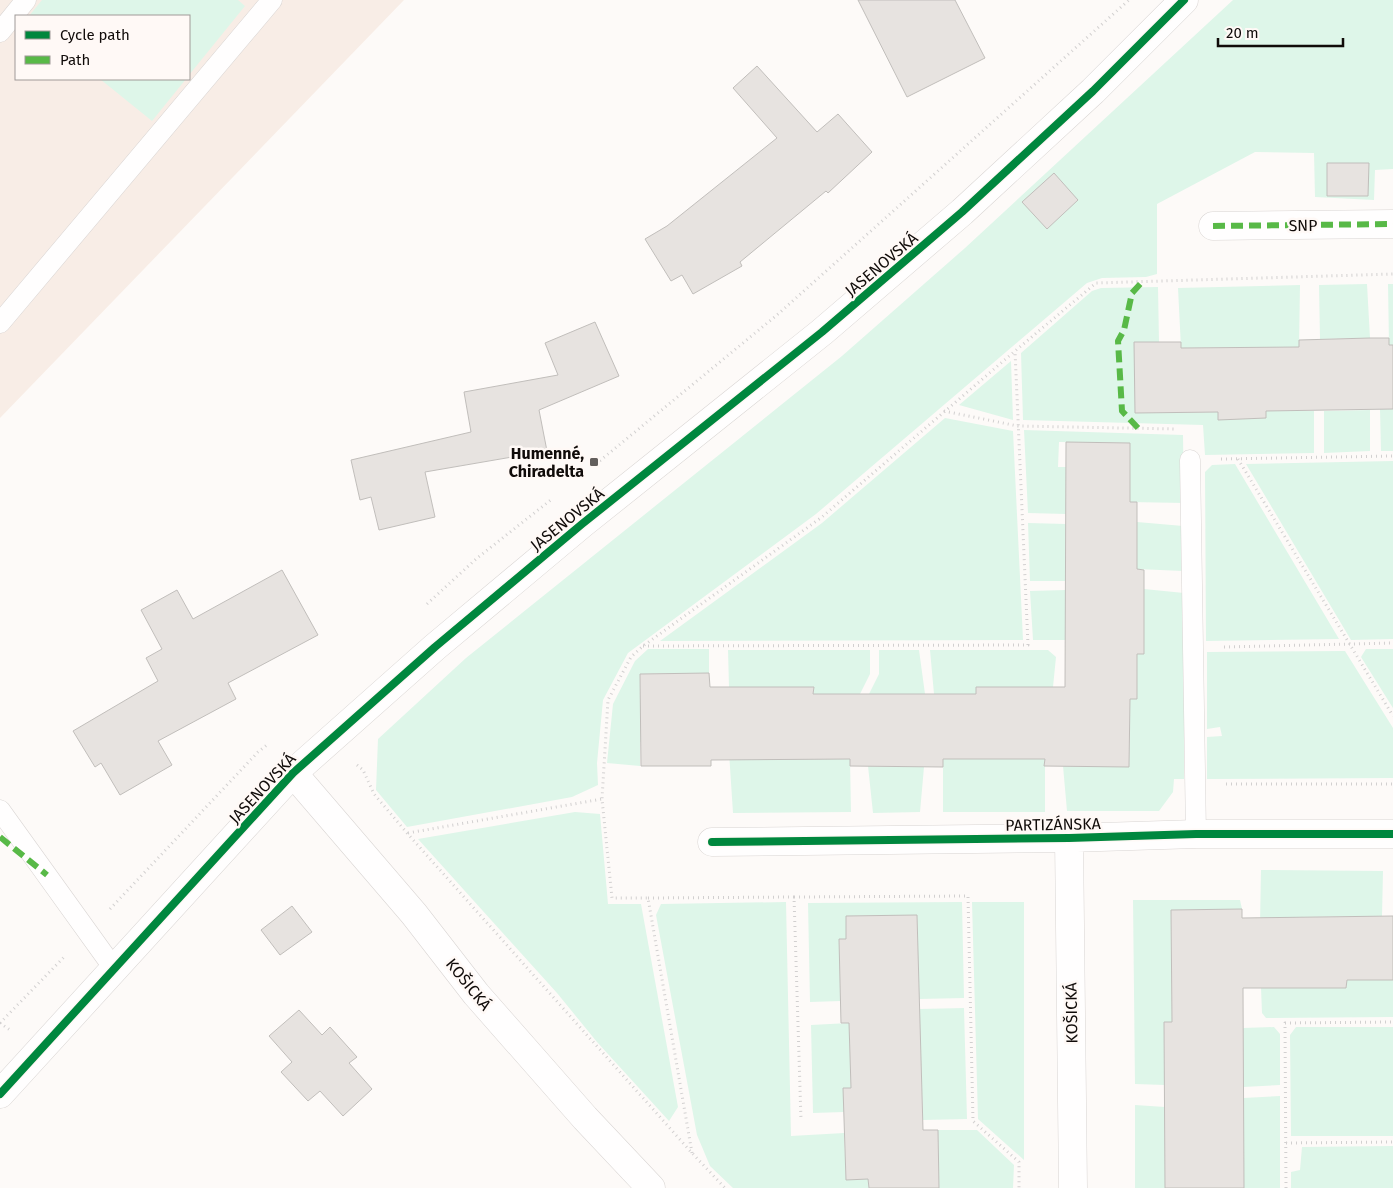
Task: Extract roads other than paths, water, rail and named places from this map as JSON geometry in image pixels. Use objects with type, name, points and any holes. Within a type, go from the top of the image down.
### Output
[{"type":"street","name":"JASENOVSKÁ","points":[[0,1094],[293,773],[479,610],[582,524],[822,332],[962,212],[1093,91],[1184,0]]},
{"type":"street","name":"SNP","points":[[1213,226],[1393,224]]},
{"type":"street","name":"KOŠICKÁ","points":[[293,773],[414,914],[476,994],[585,1118],[651,1188]]},
{"type":"street","name":"PARTIZÁNSKA","points":[[712,842],[1069,838],[1196,834],[1393,834]]},
{"type":"street","name":"KOŠICKÁ","points":[[1069,838],[1073,1188]]},
{"type":"lane","points":[[0,32],[26,0]]},
{"type":"lane","points":[[1,318],[272,0]]},
{"type":"lane","points":[[1190,460],[1196,834]]},
{"type":"lane","points":[[0,810],[115,970]]},
{"type":"place","name":"Humenné, Chiradelta","points":[[594,462]]}]
